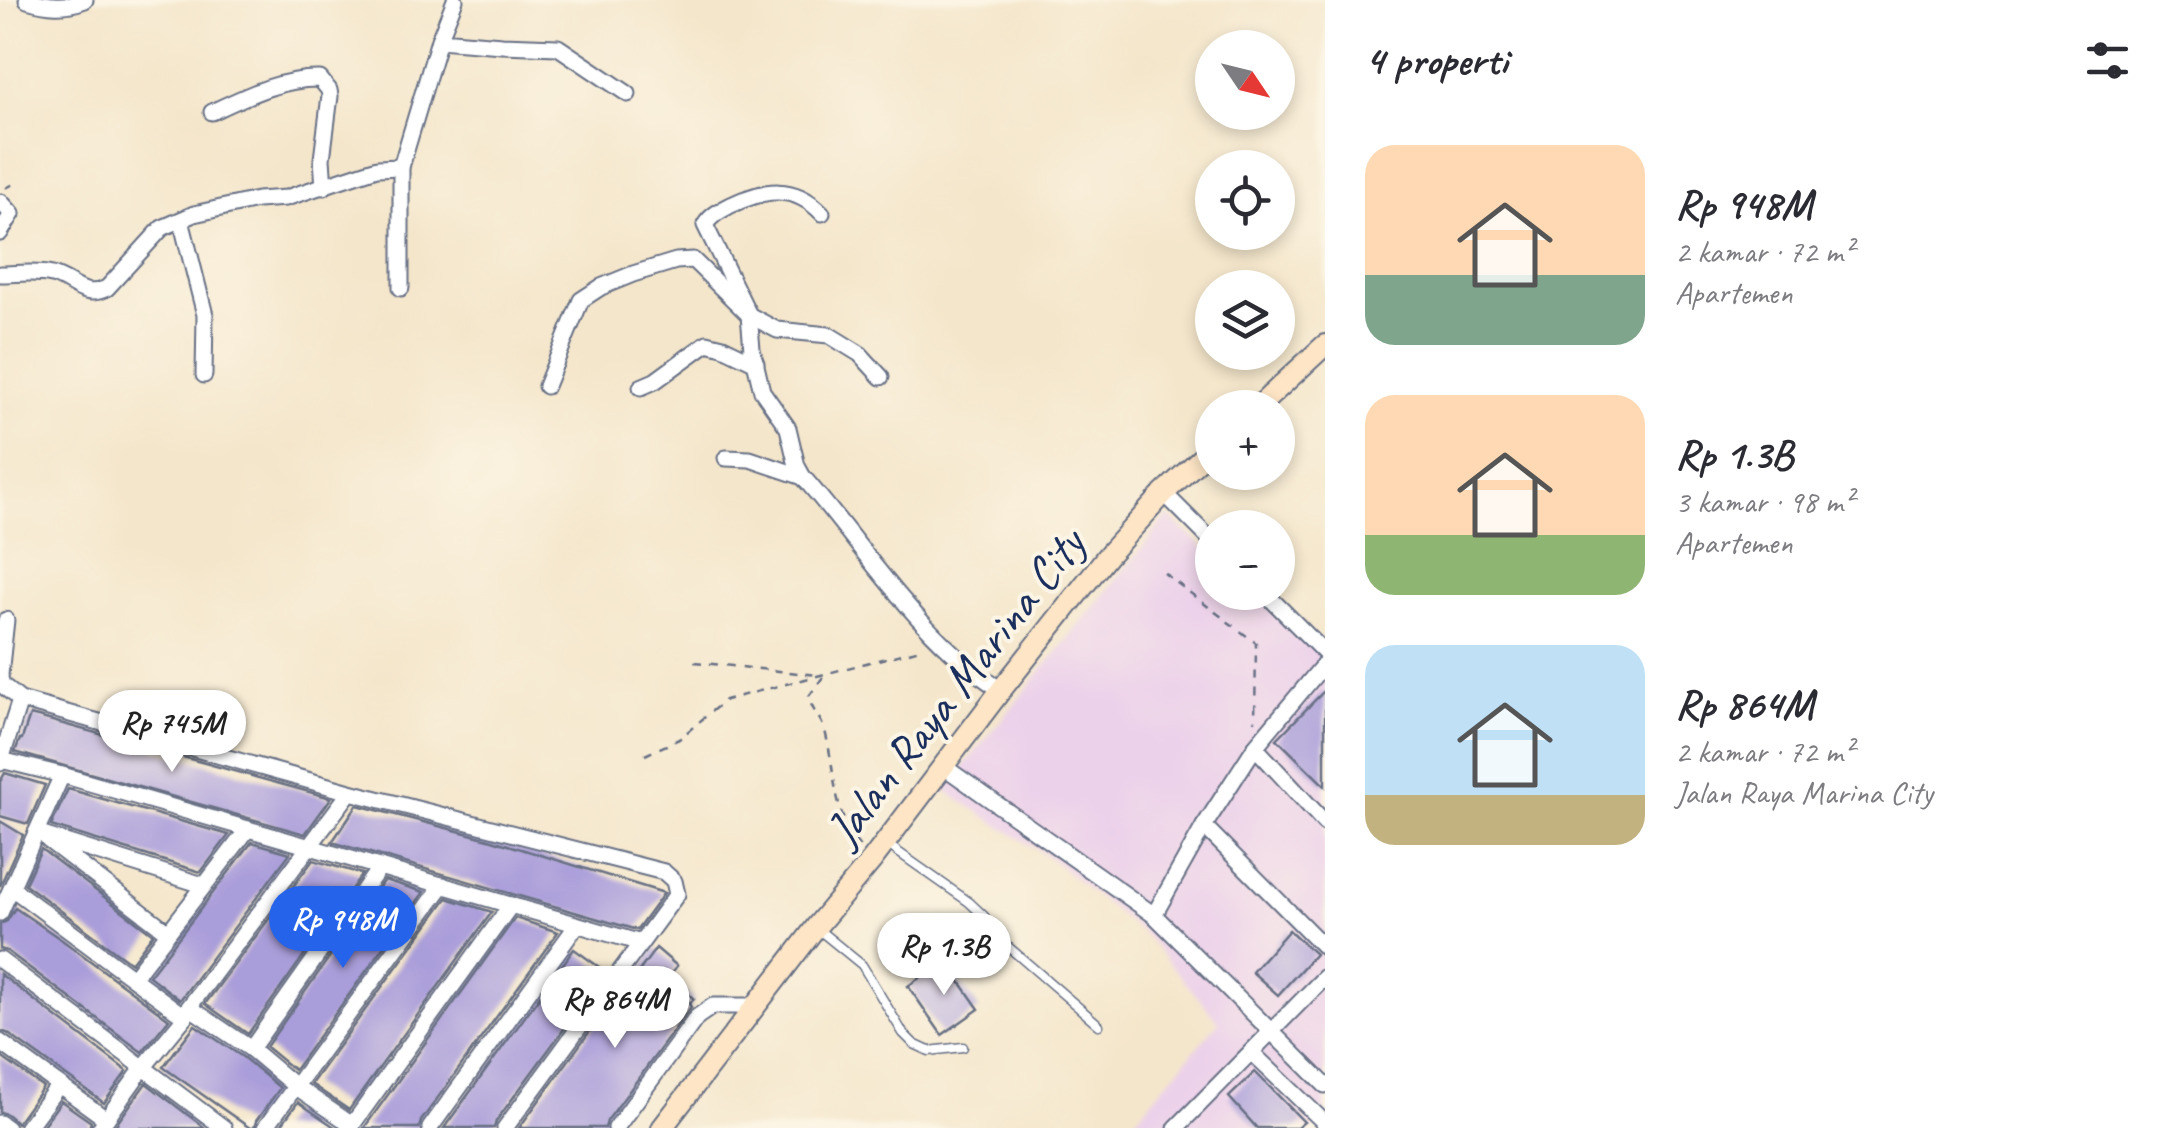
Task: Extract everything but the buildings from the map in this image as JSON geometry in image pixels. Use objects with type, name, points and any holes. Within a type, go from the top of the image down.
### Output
[{"type":"main road","points":[[1276,390],[1325,345]]},
{"type":"main road","name":"Jalan Raya Marina City","points":[[662,1128],[1108,556],[1195,464]]},
{"type":"street","points":[[27,0],[46,6],[73,5],[85,0]]},
{"type":"street","points":[[402,288],[401,167],[439,40],[456,0]]},
{"type":"street","points":[[439,40],[558,47],[628,94]]},
{"type":"street","points":[[212,112],[259,91],[304,79],[320,80],[330,96],[322,159],[324,187]]},
{"type":"street","points":[[0,274],[56,276],[82,290],[100,291],[162,228],[194,214],[286,198],[377,168],[401,167]]},
{"type":"street","points":[[822,213],[811,202],[792,193],[766,192],[747,197],[709,218],[704,225],[748,315],[762,391],[788,428],[803,477],[904,601],[973,672],[1001,690]]},
{"type":"street","points":[[0,233],[12,214],[1,202]]},
{"type":"street","points":[[181,220],[205,315],[204,375]]},
{"type":"street","points":[[546,386],[581,300],[633,274],[676,261],[694,260],[748,315],[776,330],[828,335],[860,354],[881,377]]},
{"type":"street","points":[[641,387],[656,381],[707,344],[756,363]]},
{"type":"street","points":[[726,458],[750,459],[803,477]]},
{"type":"street","points":[[1164,493],[1195,524]]},
{"type":"street","points":[[1282,610],[1325,653]]},
{"type":"street","points":[[6,620],[1,684],[20,700],[350,792],[664,872],[674,881],[678,894],[505,1128]]},
{"type":"street","points":[[1154,916],[1204,826],[1254,748],[1325,664]]},
{"type":"street","points":[[20,700],[1,762],[62,775],[641,944]]},
{"type":"street","points":[[1254,748],[1325,823]]},
{"type":"street","points":[[943,766],[1154,916],[1325,1085]]},
{"type":"street","points":[[0,913],[62,775]]},
{"type":"street","points":[[0,1042],[60,1085],[102,1126],[350,792]]},
{"type":"street","points":[[1204,826],[1325,948]]},
{"type":"street","points":[[133,978],[248,829]]},
{"type":"street","points":[[37,833],[203,885]]},
{"type":"street","points":[[37,833],[168,932]]},
{"type":"street","points":[[251,1049],[380,867]]},
{"type":"street","points":[[265,1128],[443,886]]},
{"type":"street","points":[[13,889],[133,978],[251,1049],[295,1086],[354,1126],[511,905]]},
{"type":"street","points":[[430,1128],[577,924]]},
{"type":"street","points":[[0,960],[224,1128]]},
{"type":"street","points":[[1176,1128],[1325,976]]},
{"type":"street","points":[[616,1128],[698,1016],[712,1006],[755,1006]]},
{"type":"street","points":[[1252,1052],[1325,1126]]},
{"type":"street","points":[[27,1128],[60,1085]]},
{"type":"street","points":[[0,1123],[6,1128]]},
{"type":"lane","points":[[878,851],[969,902],[998,938],[1099,1025]]},
{"type":"lane","points":[[816,927],[862,965],[903,1033],[914,1044],[929,1051],[962,1047]]},
{"type":"path","points":[[1164,574],[1256,643],[1254,748]]},
{"type":"path","points":[[645,754],[678,739],[725,700],[943,642]]},
{"type":"path","points":[[694,662],[824,676]]},
{"type":"path","points":[[824,676],[808,696],[810,708],[825,729],[837,803],[849,834],[878,851]]},
{"type":"shaded area","points":[[1168,516],[1195,539],[1195,610],[1276,610],[1325,653],[1325,1128],[1128,1128],[1219,1022],[1146,936],[1045,855],[944,790]]}]
